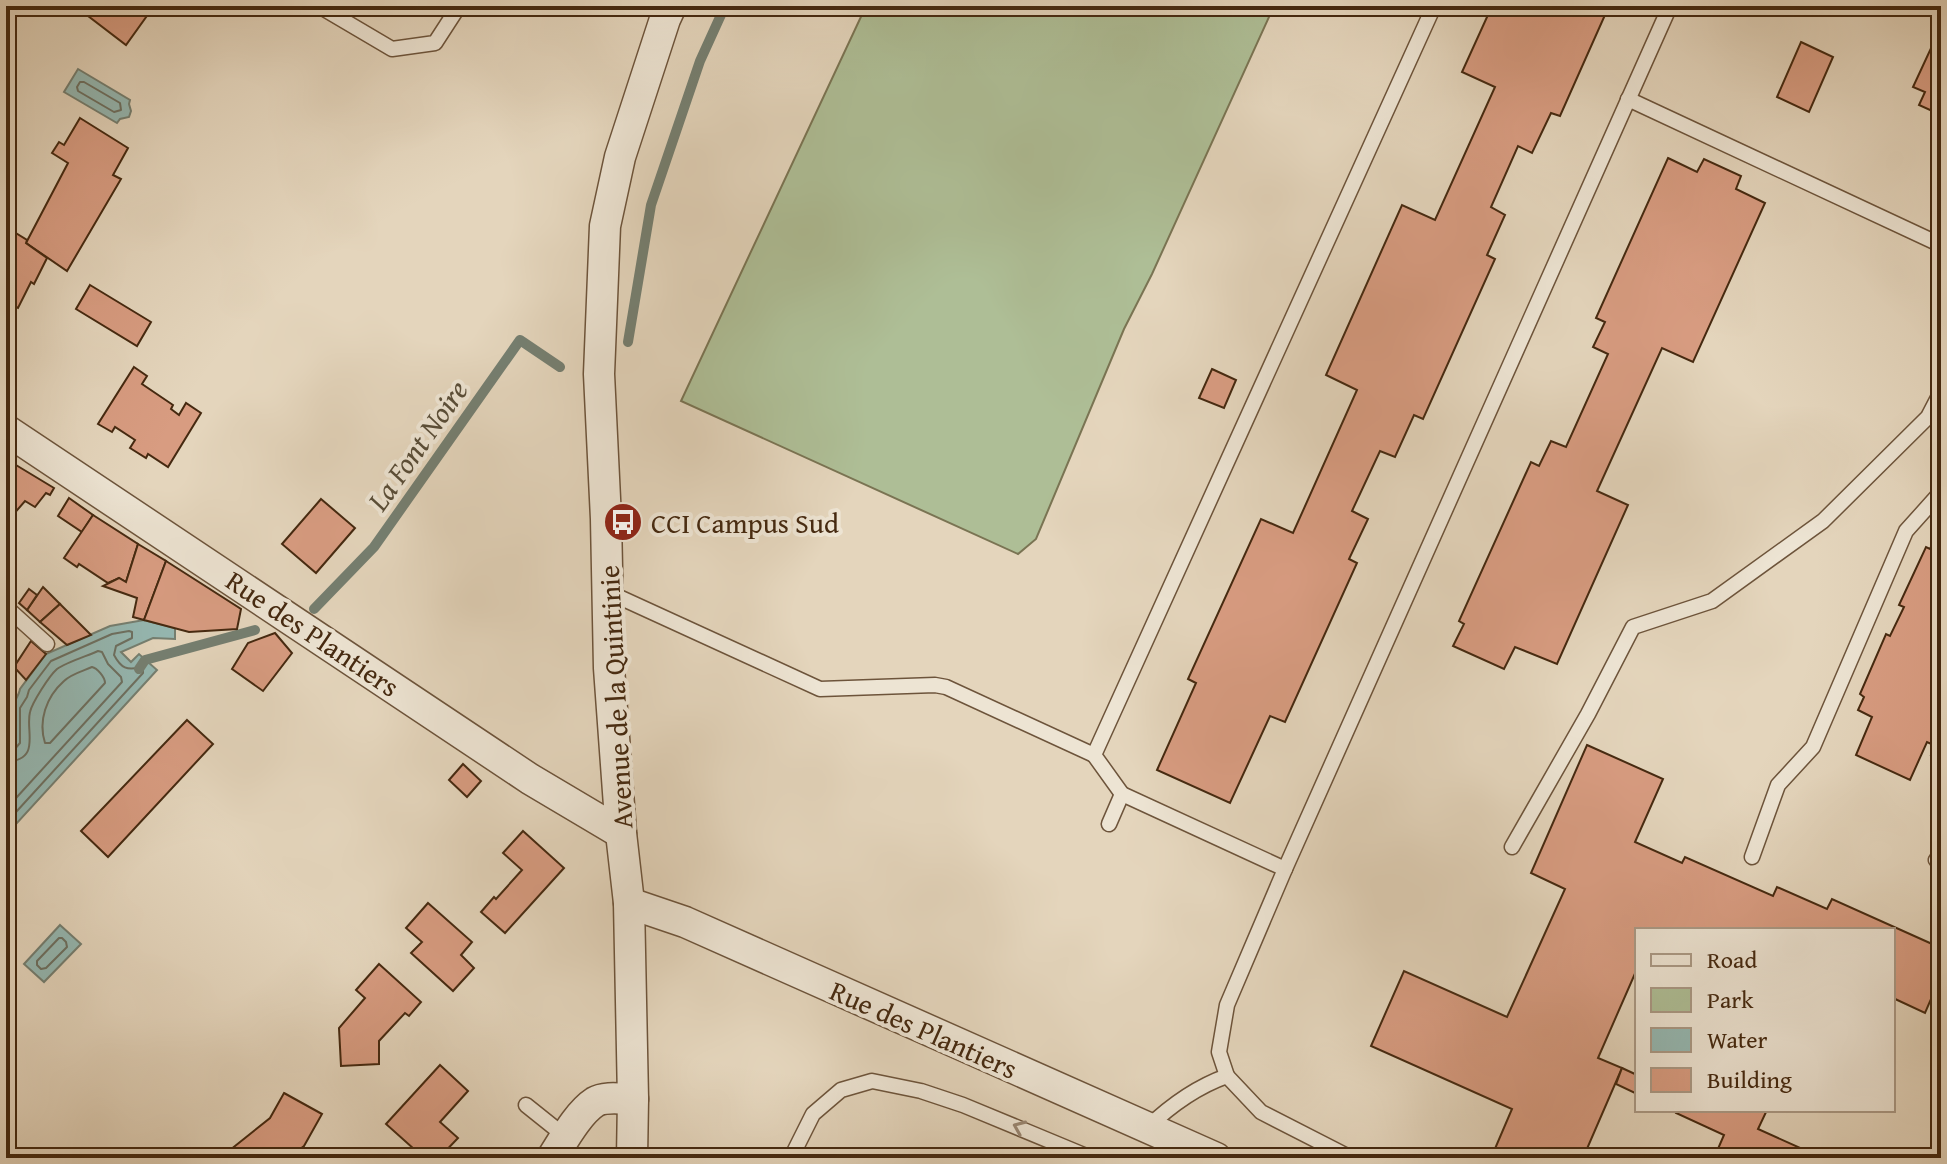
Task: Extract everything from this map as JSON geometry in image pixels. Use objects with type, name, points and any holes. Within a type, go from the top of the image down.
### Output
[{"type":"street","name":"Avenue de la Quintinie","points":[[632,1158],[629,903],[609,668],[599,374],[605,226],[620,157],[671,6]]},
{"type":"street","name":"Rue des Plantiers","points":[[6,430],[530,779],[621,833]]},
{"type":"street","name":"Rue des Plantiers","points":[[629,903],[685,922],[1216,1158]]},
{"type":"street","points":[[559,1148],[576,1122],[595,1103],[605,1099],[633,1099]]},
{"type":"lane","points":[[319,6],[392,49],[435,43],[459,6]]},
{"type":"lane","points":[[1094,755],[1434,6]]},
{"type":"lane","points":[[1351,1158],[1261,1112],[1227,1076],[1219,1052],[1227,1005],[1670,6]]},
{"type":"lane","points":[[1628,99],[1941,245]]},
{"type":"lane","points":[[1512,847],[1588,714],[1633,627],[1712,601],[1823,521],[1928,417],[1941,392]]},
{"type":"lane","points":[[1752,857],[1778,785],[1813,747],[1906,531],[1941,492]]},
{"type":"lane","points":[[608,592],[820,689],[946,687],[1094,755],[1122,794],[1285,869]]},
{"type":"lane","points":[[6,607],[47,644]]},
{"type":"lane","points":[[1109,824],[1122,794]]},
{"type":"lane","points":[[1147,1128],[1164,1111],[1204,1084],[1227,1076]]},
{"type":"lane","points":[[791,1158],[813,1114],[841,1090],[872,1081],[921,1091],[963,1105],[1091,1158]]},
{"type":"lane","points":[[526,1105],[559,1148]]},
{"type":"green space","points":[[866,6],[1274,6],[1124,329],[1036,539],[1018,554],[681,401]]},
{"type":"water","points":[[78,69],[130,100],[129,117],[117,123],[64,92]]},
{"type":"water","points":[[144,620],[175,628],[175,639],[153,638],[121,652],[131,662],[139,654],[157,670],[6,835],[6,748],[13,739],[11,713],[20,689],[46,654],[110,626]]},
{"type":"water","points":[[60,925],[81,944],[44,982],[24,964]]},
{"type":"building","points":[[75,6],[154,6],[126,45]]},
{"type":"building","points":[[1492,6],[1609,6],[1560,116],[1551,113],[1532,153],[1518,146],[1491,207],[1505,215],[1487,255],[1495,259],[1423,419],[1414,415],[1395,457],[1380,451],[1352,511],[1368,519],[1349,559],[1357,563],[1285,722],[1270,716],[1230,803],[1157,770],[1196,683],[1188,679],[1261,519],[1293,533],[1357,390],[1326,375],[1402,205],[1435,220],[1495,87],[1462,72]]},
{"type":"building","points":[[1801,42],[1833,57],[1809,112],[1777,97]]},
{"type":"building","points":[[1932,46],[1941,50],[1941,115],[1919,105],[1925,92],[1913,87]]},
{"type":"building","points":[[80,118],[128,148],[113,175],[121,179],[67,271],[26,243],[68,163],[52,153],[59,142],[64,145]]},
{"type":"building","points":[[1668,158],[1697,172],[1704,159],[1741,176],[1736,189],[1765,203],[1693,362],[1662,348],[1597,491],[1628,505],[1557,664],[1515,647],[1504,669],[1453,646],[1464,624],[1459,621],[1531,462],[1539,466],[1551,441],[1566,447],[1608,354],[1593,347],[1605,322],[1596,318]]},
{"type":"building","points":[[6,227],[47,258],[18,308],[6,302]]},
{"type":"building","points":[[90,285],[151,322],[137,346],[76,309]]},
{"type":"building","points":[[134,367],[147,376],[142,384],[173,405],[171,409],[179,415],[186,403],[201,413],[168,467],[148,454],[146,458],[130,448],[135,440],[115,427],[112,432],[98,424]]},
{"type":"building","points":[[1212,369],[1236,380],[1224,408],[1199,398]]},
{"type":"building","points":[[6,459],[54,488],[35,507],[25,501],[6,523]]},
{"type":"building","points":[[69,498],[93,515],[82,532],[58,516]]},
{"type":"building","points":[[321,499],[355,528],[316,573],[282,544]]},
{"type":"building","points":[[93,515],[138,544],[126,582],[119,578],[108,583],[64,558]]},
{"type":"building","points":[[1938,532],[1941,534],[1941,760],[1931,755],[1936,746],[1927,742],[1910,780],[1856,755],[1872,717],[1858,710],[1864,697],[1860,694],[1886,634],[1890,636],[1904,607],[1899,605],[1926,547],[1930,549]]},
{"type":"building","points":[[138,544],[166,561],[144,620],[133,617],[137,598],[103,586],[119,578],[126,582]]},
{"type":"building","points":[[166,561],[241,609],[237,629],[189,632],[144,620]]},
{"type":"building","points":[[43,587],[60,604],[40,622],[27,610]]},
{"type":"building","points":[[29,589],[37,595],[27,610],[19,603]]},
{"type":"building","points":[[60,604],[91,635],[67,645],[40,622]]},
{"type":"building","points":[[275,633],[292,653],[263,691],[232,669],[248,643]]},
{"type":"building","points":[[31,641],[46,654],[26,680],[14,667]]},
{"type":"building","points":[[187,720],[213,744],[108,857],[81,831]]},
{"type":"building","points":[[1587,745],[1663,779],[1635,842],[1682,863],[1685,857],[1773,896],[1777,887],[1827,909],[1832,899],[1941,948],[1941,976],[1925,1013],[1895,999],[1895,928],[1635,928],[1635,974],[1598,1058],[1622,1068],[1583,1158],[1491,1158],[1512,1109],[1371,1046],[1404,971],[1507,1017],[1565,889],[1531,873]]},
{"type":"building","points":[[463,764],[481,781],[467,797],[449,780]]},
{"type":"building","points":[[523,831],[564,868],[505,933],[481,912],[522,870],[503,853]]},
{"type":"building","points":[[428,903],[472,942],[461,955],[474,968],[453,991],[411,953],[422,942],[406,928]]},
{"type":"building","points":[[379,964],[421,1002],[409,1016],[405,1013],[379,1041],[379,1064],[341,1066],[339,1028],[365,998],[356,990]]},
{"type":"building","points":[[440,1065],[468,1091],[440,1122],[458,1138],[439,1158],[424,1158],[386,1124]]},
{"type":"building","points":[[1622,1068],[1635,1074],[1635,1093],[1616,1084]]},
{"type":"building","points":[[284,1093],[322,1114],[304,1146],[288,1158],[227,1158],[225,1154],[270,1118]]},
{"type":"building","points":[[1766,1112],[1758,1129],[1807,1151],[1804,1158],[1714,1158],[1724,1135],[1676,1113]]},
{"type":"waterway","name":"La Font Noire","points":[[628,342],[651,205],[700,61],[725,6]]},
{"type":"waterway","name":"La Font Noire","points":[[314,609],[374,547],[520,340],[560,367]]},
{"type":"waterway","name":"La Font Noire","points":[[139,669],[145,660],[255,630]]},
{"type":"place","name":"CCI Campus Sud","points":[[623,522]]}]
